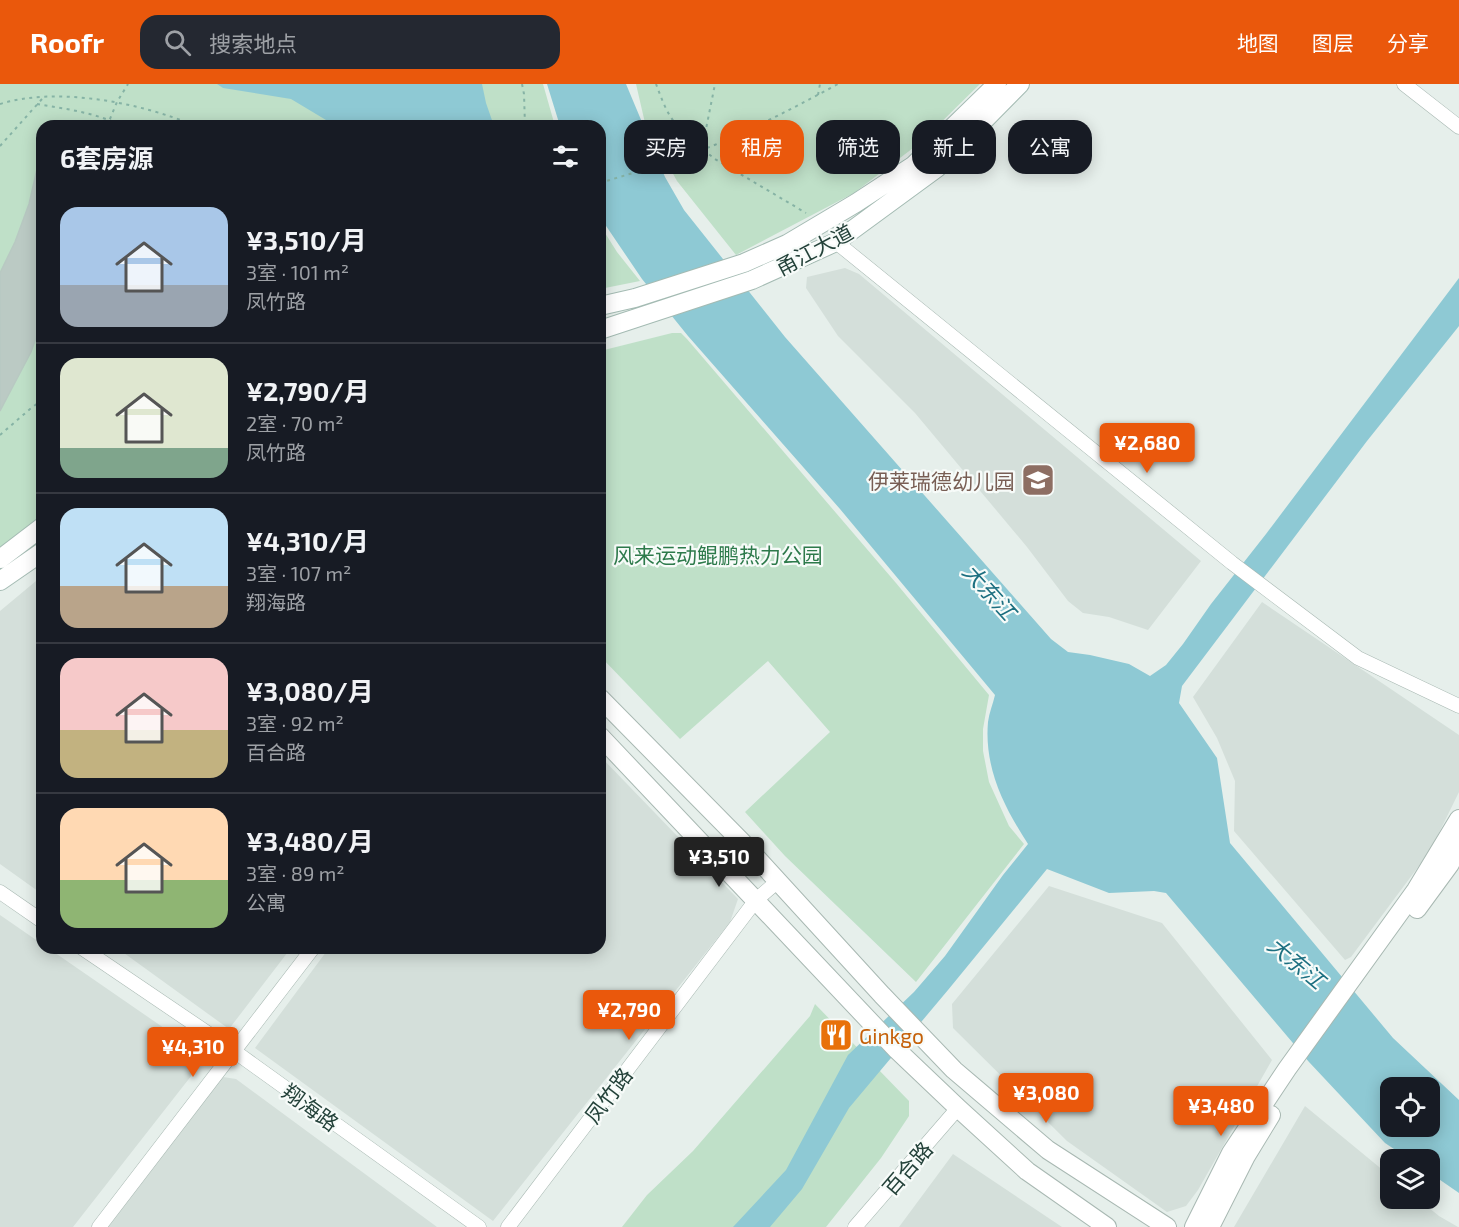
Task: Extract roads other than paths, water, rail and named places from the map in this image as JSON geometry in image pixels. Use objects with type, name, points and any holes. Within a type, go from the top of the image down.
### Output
[{"type":"street","name":"甬江大道","points":[[606,305],[635,298],[744,263],[787,244],[914,165],[997,84]]},
{"type":"street","name":"甬江大道","points":[[606,328],[742,283],[836,242],[937,168],[1020,84]]},
{"type":"street","points":[[1404,84],[1459,128]]},
{"type":"street","points":[[836,242],[1232,563],[1358,658],[1459,706]]},
{"type":"street","points":[[0,559],[36,532]]},
{"type":"street","points":[[0,581],[36,556]]},
{"type":"street","points":[[606,704],[778,881],[916,1032],[954,1070],[1048,1150],[1167,1227]]},
{"type":"street","points":[[606,742],[897,1050],[1027,1171],[1107,1227]]},
{"type":"street","points":[[1366,969],[1459,819]]},
{"type":"street","points":[[1194,1227],[1231,1154],[1366,969],[1450,864],[1459,845]]},
{"type":"street","name":"凤竹路","points":[[508,1227],[756,900],[778,881]]},
{"type":"street","points":[[0,892],[36,917]]},
{"type":"street","name":"翔海路","points":[[91,954],[234,1051],[479,1227]]},
{"type":"street","points":[[99,1227],[308,954]]},
{"type":"street","points":[[1210,1227],[1290,1073]]},
{"type":"street","name":"百合路","points":[[855,1227],[958,1108]]},
{"type":"water","points":[[217,84],[482,84],[492,120],[326,120],[291,99],[223,88]]},
{"type":"water","name":"大东江","points":[[547,84],[626,84],[641,120],[624,120],[624,174],[664,174],[684,210],[785,337],[1051,639],[1068,652],[1129,664],[1150,676],[1166,665],[1183,644],[1459,278],[1459,326],[1367,441],[1182,686],[1179,703],[1217,758],[1230,843],[1393,1038],[1435,1077],[1380,1077],[1380,1137],[1440,1137],[1440,1082],[1459,1100],[1459,1193],[1440,1180],[1440,1149],[1394,1149],[1385,1143],[1309,1062],[1166,893],[1154,891],[1109,893],[1047,869],[849,1108],[802,1189],[770,1227],[733,1227],[786,1170],[848,1055],[914,992],[945,956],[1028,844],[1004,801],[989,755],[988,722],[995,695],[840,509],[688,336],[642,279],[606,226],[606,120],[558,120]]},
{"type":"place","name":"伊莱瑞德幼儿园","points":[[1038,480]]},
{"type":"place","name":"Ginkgo","points":[[836,1035]]},
{"type":"park label","name":"风来运动鲲鹏热力公园","points":[[718,554]]}]
